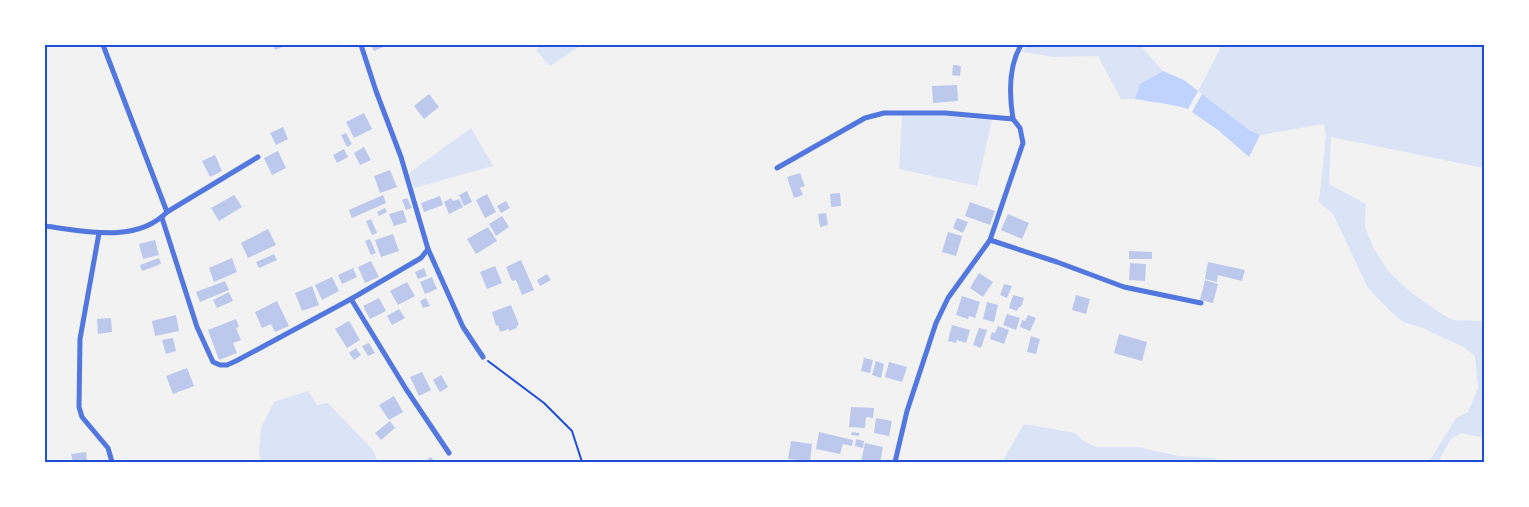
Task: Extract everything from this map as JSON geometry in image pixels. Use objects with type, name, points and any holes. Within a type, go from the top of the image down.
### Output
[{"type":"street","points":[[103,45],[167,212]]},
{"type":"street","points":[[361,45],[401,157],[428,249],[463,327],[483,357]]},
{"type":"street","points":[[895,462],[907,411],[936,323],[948,298],[990,240],[1023,143],[1020,128],[1013,119],[1010,99],[1013,64],[1021,45]]},
{"type":"street","points":[[777,168],[865,118],[884,113],[946,113],[1013,119]]},
{"type":"street","points":[[45,226],[99,233],[139,229],[162,218],[167,212],[258,156]]},
{"type":"street","points":[[162,218],[198,327],[213,362],[220,365],[227,365],[236,361],[351,299],[421,258],[428,249]]},
{"type":"street","points":[[99,233],[80,339],[79,407],[82,417],[108,448],[112,462]]},
{"type":"street","points":[[990,240],[1124,287],[1201,303]]},
{"type":"street","points":[[351,299],[406,389],[449,453]]},
{"type":"path","points":[[483,357],[544,404],[572,431],[582,462]]},
{"type":"shaded area","points":[[541,45],[582,45],[550,66],[536,50]]},
{"type":"shaded area","points":[[1027,45],[1140,45],[1163,71],[1140,84],[1135,99],[1121,99],[1098,56],[1054,57],[1022,52]]},
{"type":"shaded area","points":[[1222,45],[1484,45],[1484,168],[1331,137],[1329,184],[1366,204],[1365,227],[1374,249],[1389,272],[1413,294],[1443,315],[1454,320],[1482,321],[1484,319],[1484,438],[1461,433],[1451,439],[1438,462],[1429,462],[1456,418],[1468,412],[1478,388],[1475,356],[1464,347],[1420,327],[1403,322],[1368,288],[1333,214],[1319,202],[1326,136],[1324,124],[1260,135],[1249,130],[1198,91]]},
{"type":"shaded area","points":[[902,116],[944,116],[992,120],[977,186],[899,169]]},
{"type":"shaded area","points":[[471,128],[493,166],[414,188],[409,173]]},
{"type":"shaded area","points":[[308,391],[317,405],[328,403],[373,450],[378,462],[261,462],[259,452],[261,428],[274,402]]},
{"type":"shaded area","points":[[1024,424],[1075,433],[1084,441],[1096,447],[1138,447],[1179,456],[1211,458],[1227,462],[1002,462]]},
{"type":"water","points":[[1163,71],[1184,80],[1198,91],[1188,109],[1135,99],[1140,84]]},
{"type":"water","points":[[1202,94],[1249,130],[1260,135],[1249,157],[1218,130],[1192,112]]},
{"type":"building","points":[[273,45],[287,45],[275,50]]},
{"type":"building","points":[[371,45],[388,45],[374,51]]},
{"type":"building","points":[[953,65],[961,66],[960,76],[952,75]]},
{"type":"building","points":[[957,85],[958,101],[933,103],[932,86]]},
{"type":"building","points":[[429,94],[439,107],[424,119],[414,106]]},
{"type":"building","points":[[364,113],[372,129],[354,138],[346,122]]},
{"type":"building","points":[[283,127],[288,139],[276,145],[270,133]]},
{"type":"building","points":[[346,133],[352,144],[347,147],[341,135]]},
{"type":"building","points":[[364,147],[371,160],[360,165],[354,153]]},
{"type":"building","points":[[344,149],[348,157],[337,163],[333,155]]},
{"type":"building","points":[[278,151],[286,168],[272,175],[264,158]]},
{"type":"building","points":[[215,155],[222,171],[210,177],[202,161]]},
{"type":"building","points":[[390,170],[397,187],[380,193],[374,176]]},
{"type":"building","points":[[800,173],[805,186],[800,188],[803,195],[794,198],[787,177]]},
{"type":"building","points":[[467,191],[472,202],[464,206],[459,195]]},
{"type":"building","points":[[840,193],[841,206],[831,207],[830,194]]},
{"type":"building","points":[[487,194],[496,212],[485,218],[476,200]]},
{"type":"building","points":[[234,195],[242,207],[219,221],[211,208]]},
{"type":"building","points":[[383,195],[386,203],[352,218],[349,210]]},
{"type":"building","points":[[440,196],[443,205],[424,212],[421,203]]},
{"type":"building","points":[[407,198],[412,208],[406,210],[402,200]]},
{"type":"building","points":[[451,198],[453,201],[459,199],[463,207],[449,214],[444,202]]},
{"type":"building","points":[[506,201],[510,208],[501,213],[497,206]]},
{"type":"building","points":[[970,202],[995,211],[990,225],[965,216]]},
{"type":"building","points":[[385,208],[387,212],[379,216],[377,212]]},
{"type":"building","points":[[403,210],[407,222],[394,226],[389,214]]},
{"type":"building","points":[[826,213],[828,225],[820,227],[818,214]]},
{"type":"building","points":[[1008,214],[1029,223],[1022,239],[1001,230]]},
{"type":"building","points":[[502,216],[509,227],[496,236],[489,224]]},
{"type":"building","points":[[957,218],[968,222],[963,233],[953,228]]},
{"type":"building","points":[[371,219],[377,233],[372,235],[366,221]]},
{"type":"building","points":[[488,227],[497,241],[476,254],[467,239]]},
{"type":"building","points":[[268,229],[276,245],[248,258],[241,243]]},
{"type":"building","points":[[948,232],[962,236],[956,256],[942,252]]},
{"type":"building","points":[[393,234],[399,251],[381,257],[375,240]]},
{"type":"building","points":[[370,239],[376,253],[371,255],[365,241]]},
{"type":"building","points":[[155,240],[159,255],[143,259],[139,244]]},
{"type":"building","points":[[1129,251],[1152,252],[1152,259],[1129,259]]},
{"type":"building","points":[[274,254],[277,260],[259,268],[256,262]]},
{"type":"building","points":[[159,258],[161,264],[142,271],[140,265]]},
{"type":"building","points":[[232,258],[237,272],[214,282],[209,268]]},
{"type":"building","points":[[521,260],[534,290],[522,295],[516,280],[512,281],[506,267]]},
{"type":"building","points":[[371,261],[379,277],[365,283],[358,267]]},
{"type":"building","points":[[1208,262],[1245,270],[1242,281],[1218,275],[1217,282],[1205,279]]},
{"type":"building","points":[[1130,263],[1146,264],[1145,281],[1129,280]]},
{"type":"building","points":[[495,266],[502,283],[487,289],[480,272]]},
{"type":"building","points":[[353,268],[357,277],[342,284],[338,275]]},
{"type":"building","points":[[424,268],[427,276],[418,279],[415,272]]},
{"type":"building","points":[[979,273],[993,282],[983,297],[970,288]]},
{"type":"building","points":[[547,274],[551,280],[540,286],[537,280]]},
{"type":"building","points":[[332,277],[339,291],[322,300],[315,285]]},
{"type":"building","points":[[432,277],[437,289],[425,294],[420,282]]},
{"type":"building","points":[[1205,280],[1218,284],[1213,303],[1200,300]]},
{"type":"building","points":[[225,281],[229,290],[200,302],[196,292]]},
{"type":"building","points":[[407,282],[415,296],[398,305],[390,291]]},
{"type":"building","points":[[1004,284],[1012,286],[1007,298],[1000,295]]},
{"type":"building","points":[[312,286],[319,305],[302,311],[295,293]]},
{"type":"building","points":[[229,292],[233,301],[217,308],[213,300]]},
{"type":"building","points":[[1013,295],[1024,298],[1021,307],[1017,311],[1009,308]]},
{"type":"building","points":[[1076,295],[1090,299],[1086,314],[1072,310]]},
{"type":"building","points":[[962,296],[980,302],[975,318],[969,316],[968,319],[956,315]]},
{"type":"building","points":[[379,298],[386,311],[370,319],[363,306]]},
{"type":"building","points":[[426,298],[430,306],[423,308],[420,301]]},
{"type":"building","points":[[277,301],[289,326],[275,332],[271,324],[262,328],[255,312]]},
{"type":"building","points":[[987,302],[998,305],[994,322],[983,319]]},
{"type":"building","points":[[511,305],[519,325],[517,328],[509,331],[509,329],[500,332],[492,312]]},
{"type":"building","points":[[399,309],[405,318],[392,325],[387,316]]},
{"type":"building","points":[[1007,314],[1020,318],[1016,330],[1003,325]]},
{"type":"building","points":[[176,315],[179,331],[155,336],[152,321]]},
{"type":"building","points":[[1028,315],[1036,318],[1030,331],[1020,327],[1022,320],[1025,321]]},
{"type":"building","points":[[111,318],[112,332],[98,334],[97,319]]},
{"type":"building","points":[[236,319],[239,327],[236,328],[241,340],[233,343],[237,353],[219,360],[208,330]]},
{"type":"building","points":[[349,321],[360,340],[347,348],[335,329]]},
{"type":"building","points":[[952,325],[970,330],[966,343],[957,340],[956,343],[948,341]]},
{"type":"building","points":[[998,326],[1009,330],[1004,344],[990,339],[992,332],[995,333]]},
{"type":"building","points":[[979,328],[987,330],[981,348],[973,345]]},
{"type":"building","points":[[1119,334],[1147,342],[1142,361],[1114,353]]},
{"type":"building","points":[[1031,336],[1040,339],[1036,354],[1027,352]]},
{"type":"building","points":[[173,338],[176,351],[166,354],[162,340]]},
{"type":"building","points":[[369,343],[375,353],[368,356],[362,346]]},
{"type":"building","points":[[356,348],[361,355],[354,360],[349,353]]},
{"type":"building","points":[[864,358],[873,360],[870,373],[861,371]]},
{"type":"building","points":[[876,361],[884,364],[881,378],[872,375]]},
{"type":"building","points":[[889,362],[907,367],[902,382],[885,377]]},
{"type":"building","points":[[187,368],[194,386],[173,394],[166,376]]},
{"type":"building","points":[[422,372],[431,390],[419,396],[410,377]]},
{"type":"building","points":[[441,375],[448,387],[440,392],[433,380]]},
{"type":"building","points":[[394,396],[403,412],[389,420],[379,405]]},
{"type":"building","points":[[851,407],[874,408],[873,418],[866,417],[865,428],[849,427]]},
{"type":"building","points":[[876,418],[892,421],[889,436],[874,433]]},
{"type":"building","points":[[390,421],[395,428],[381,440],[375,433]]},
{"type":"building","points":[[819,432],[853,440],[852,446],[843,444],[840,454],[816,449]]},
{"type":"building","points":[[852,432],[859,433],[859,436],[851,435]]},
{"type":"building","points":[[856,439],[864,441],[863,448],[855,446]]},
{"type":"building","points":[[791,441],[812,444],[810,461],[788,459]]},
{"type":"building","points":[[865,443],[883,447],[880,462],[861,462]]},
{"type":"building","points":[[86,452],[87,462],[73,462],[71,454]]},
{"type":"building","points":[[430,457],[436,462],[426,462]]}]
